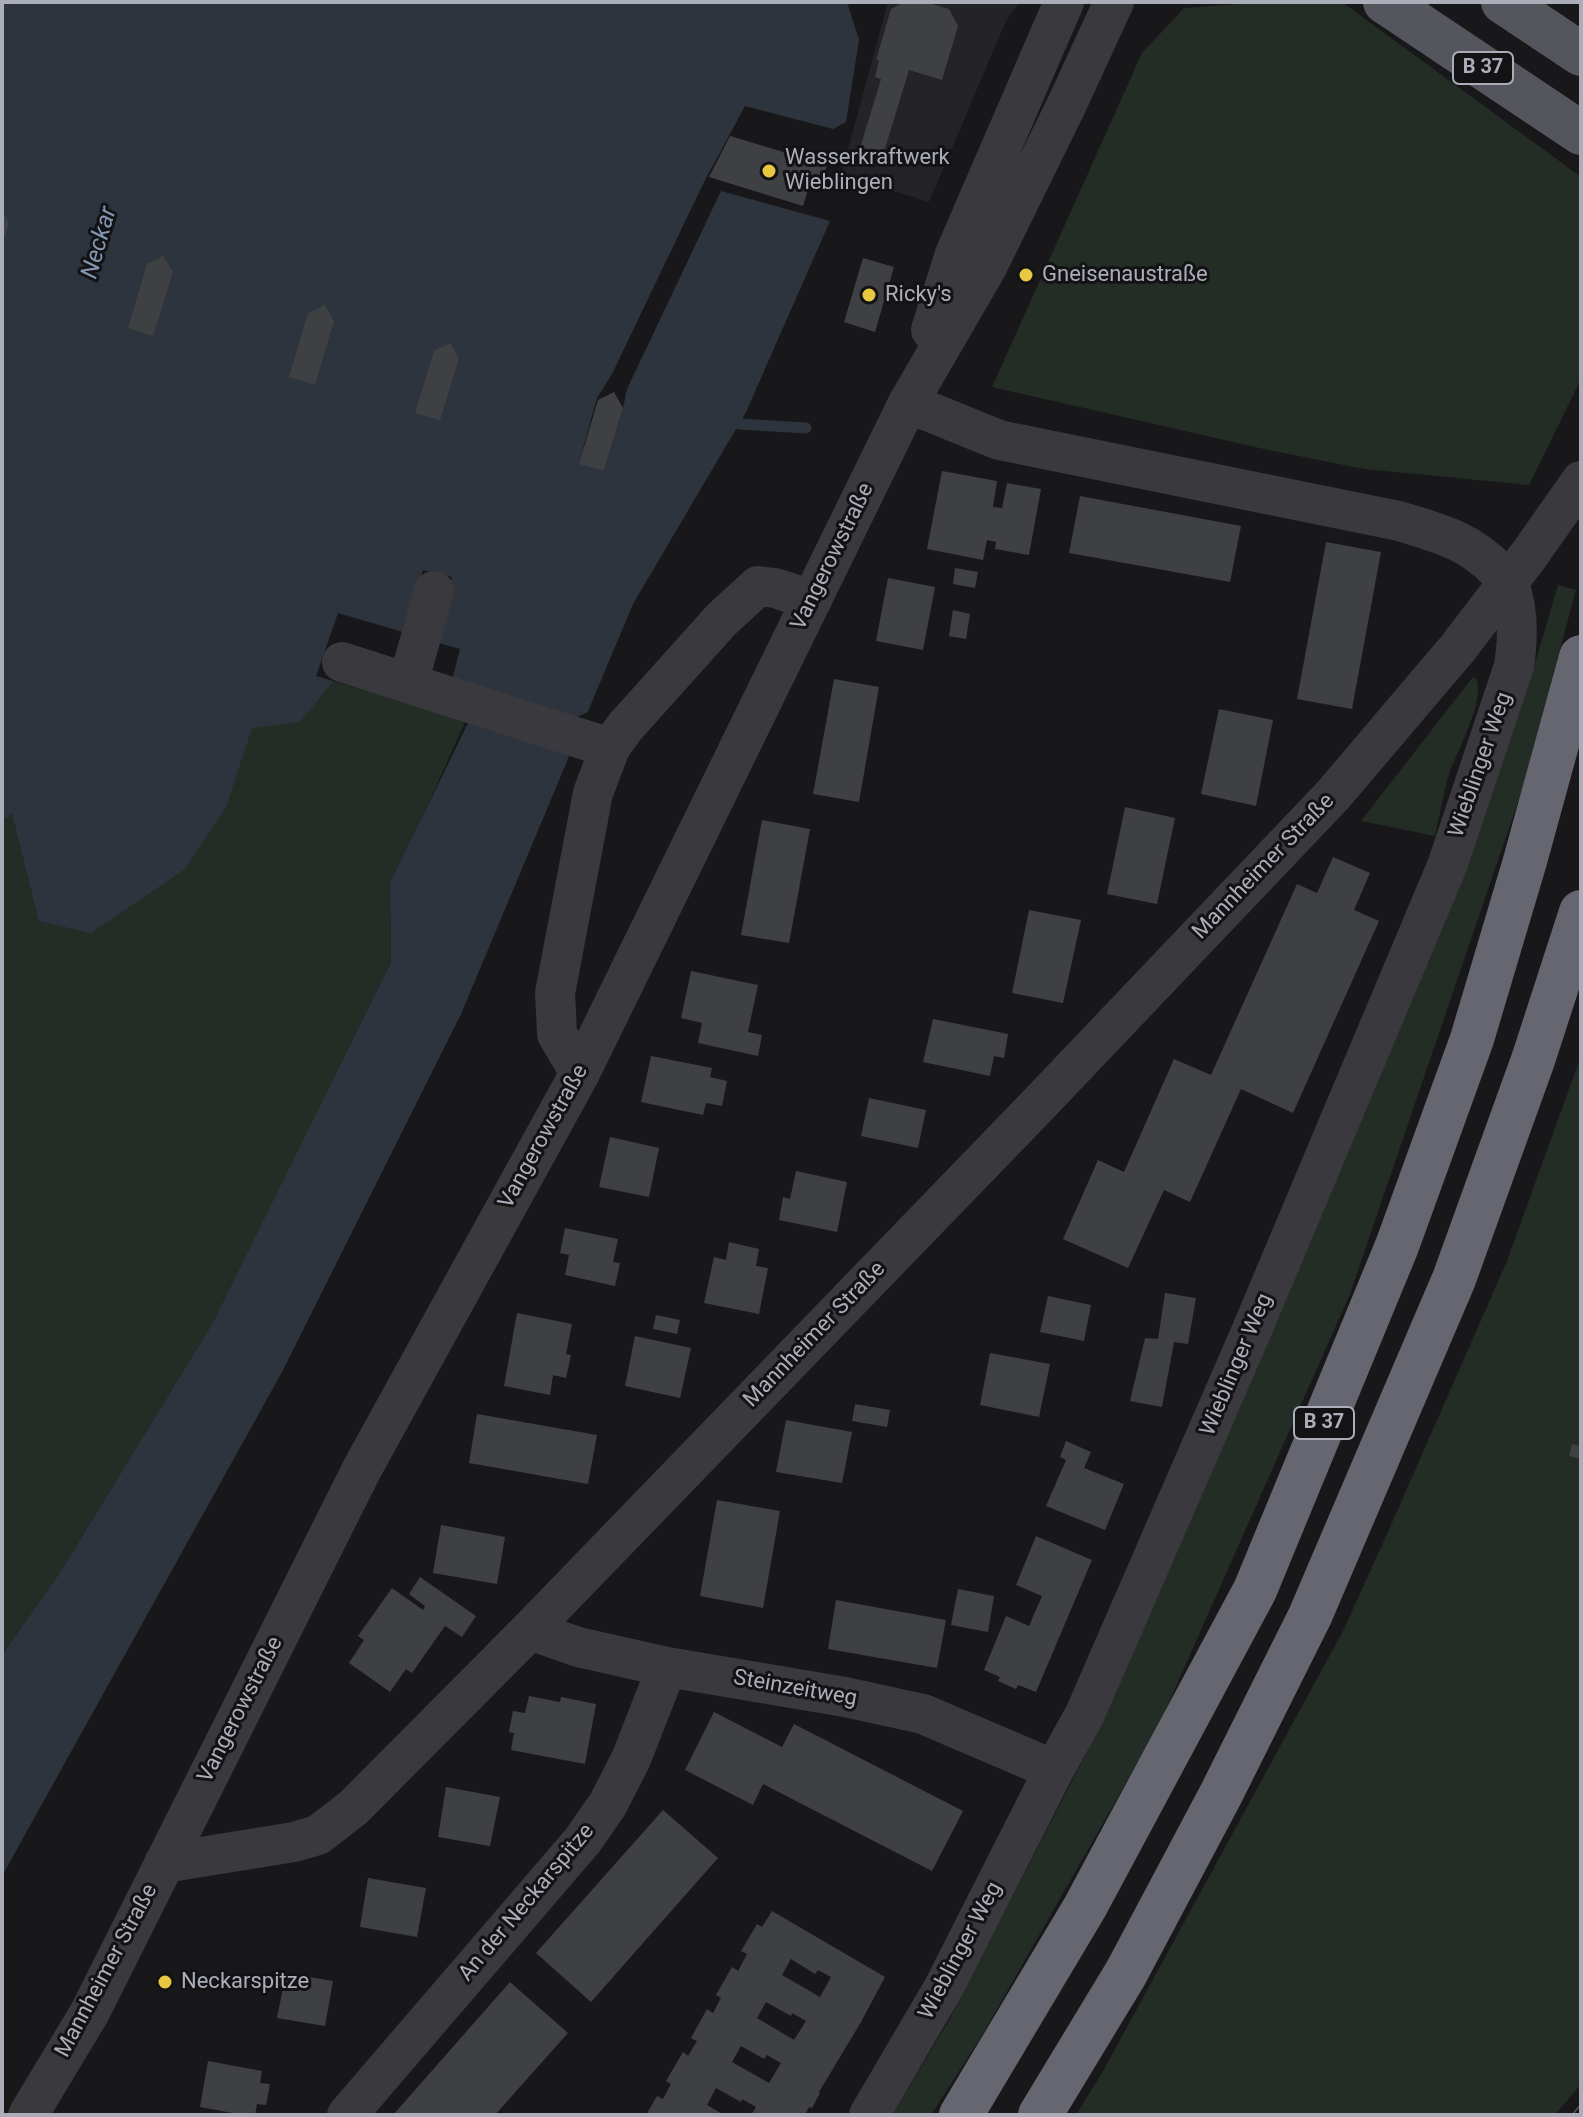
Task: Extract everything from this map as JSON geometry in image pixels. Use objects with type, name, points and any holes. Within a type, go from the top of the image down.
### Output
[{"type":"highway","name":"B 37","points":[[961,2115],[1085,1907],[1255,1590],[1397,1246],[1472,1039],[1581,657]]},
{"type":"highway","name":"B 37","points":[[1040,2115],[1134,1959],[1310,1616],[1454,1279],[1533,1060],[1581,912]]},
{"type":"main road","name":"B 37","points":[[1385,2],[1581,133]]},
{"type":"main road","points":[[1503,2],[1581,54]]},
{"type":"street","name":"Vangerowstraße","points":[[908,403],[955,254],[1064,2]]},
{"type":"street","name":"Vangerowstraße","points":[[164,1863],[363,1467],[580,1073],[908,403],[987,267],[1114,2]]},
{"type":"street","points":[[1083,71],[1098,45],[1137,2]]},
{"type":"street","points":[[908,403],[999,440],[1399,521],[1448,536],[1482,554],[1509,583]]},
{"type":"street","name":"Mannheimer Straße","points":[[28,2115],[90,2012],[164,1863],[294,1842],[318,1835],[353,1808],[530,1630],[1036,1107],[1333,795],[1457,649],[1509,583],[1581,481]]},
{"type":"street","name":"Wieblinger Weg","points":[[869,2115],[944,1987],[1085,1714],[1251,1332],[1447,866],[1514,666],[1516,611],[1509,583]]},
{"type":"street","points":[[580,1073],[557,1034],[555,993],[593,793],[610,748],[625,727],[721,620],[758,586],[812,600]]},
{"type":"street","points":[[408,683],[434,591]]},
{"type":"street","points":[[342,662],[610,748]]},
{"type":"street","name":"Steinzeitweg","points":[[530,1630],[578,1647],[667,1667],[845,1697],[923,1714],[1054,1770]]},
{"type":"street","name":"An der Neckarspitze","points":[[347,2115],[583,1840],[608,1804],[631,1759],[667,1667]]},
{"type":"shaded area","points":[[888,2],[1020,2],[1006,21],[929,202],[841,175]]},
{"type":"shaded area","points":[[1266,2],[1342,2],[1581,177],[1581,379],[1529,485],[1364,469],[992,387],[1142,53],[1184,8]]},
{"type":"shaded area","points":[[2,277],[587,450],[390,889],[391,962],[212,1324],[61,1571],[2,1655]]},
{"type":"shaded area","points":[[1558,585],[1576,590],[1522,790],[1350,1294],[1158,1727],[981,2037],[931,2115],[892,2115],[948,2022],[1109,1709],[1284,1291],[1531,677]]},
{"type":"shaded area","points":[[1472,678],[1476,678],[1478,687],[1474,712],[1449,774],[1435,836],[1361,821]]},
{"type":"shaded area","points":[[1581,1056],[1581,2084],[1555,2115],[1076,2115],[1343,1631],[1507,1261]]},
{"type":"water","name":"Neckar","points":[[2,2],[847,2],[859,40],[846,122],[833,129],[745,106],[704,182],[612,374],[597,398],[579,463],[604,471],[627,389],[721,191],[830,221],[746,412],[633,604],[461,1014],[282,1372],[2,1876],[2,1655],[61,1571],[212,1324],[391,962],[390,883],[469,721],[333,681],[300,722],[252,728],[226,807],[185,869],[91,933],[39,921],[12,813],[2,821]]},
{"type":"pier","points":[[423,570],[452,577],[435,642],[460,649],[452,680],[577,717],[593,710],[583,733],[469,721],[316,676],[338,613],[403,632]]},
{"type":"building","points":[[904,2],[925,2],[949,9],[958,26],[942,80],[909,70],[880,165],[857,158],[881,79],[875,77],[879,60],[876,60],[891,9]]},
{"type":"building","name":"Wasserkraftwerk Wieblingen","points":[[730,136],[827,165],[820,187],[810,183],[803,206],[709,177]]},
{"type":"building","points":[[2,211],[9,223],[3,242],[2,242]]},
{"type":"building","points":[[163,256],[173,272],[153,336],[128,328],[147,264]]},
{"type":"building","name":"Ricky's","points":[[863,258],[894,267],[875,332],[844,322]]},
{"type":"building","points":[[325,305],[334,321],[315,385],[289,377],[308,313]]},
{"type":"building","points":[[450,343],[459,358],[440,420],[415,413],[434,351]]},
{"type":"building","points":[[614,392],[623,408],[604,471],[579,464],[598,400]]},
{"type":"building","points":[[942,471],[997,481],[993,507],[1002,508],[1007,483],[1041,489],[1029,555],[995,549],[996,542],[987,540],[983,560],[927,549]]},
{"type":"building","points":[[1080,496],[1241,526],[1230,582],[1069,553]]},
{"type":"building","points":[[1326,542],[1381,552],[1352,709],[1297,699]]},
{"type":"building","points":[[955,568],[978,572],[975,588],[953,584]]},
{"type":"building","points":[[888,578],[935,587],[923,650],[876,641]]},
{"type":"building","points":[[953,610],[970,614],[966,639],[949,636]]},
{"type":"building","points":[[834,679],[879,687],[859,802],[813,794]]},
{"type":"building","points":[[1219,709],[1273,720],[1256,806],[1201,794]]},
{"type":"building","points":[[1125,807],[1175,818],[1157,904],[1107,894]]},
{"type":"building","points":[[762,820],[810,829],[789,943],[741,935]]},
{"type":"building","points":[[1333,857],[1370,873],[1354,910],[1379,921],[1293,1113],[1241,1089],[1190,1202],[1164,1190],[1128,1268],[1063,1239],[1098,1160],[1124,1172],[1174,1059],[1211,1075],[1297,884],[1317,893]]},
{"type":"building","points":[[1029,910],[1081,920],[1063,1003],[1012,993]]},
{"type":"building","points":[[691,971],[758,985],[748,1032],[762,1035],[758,1056],[698,1043],[702,1023],[681,1018]]},
{"type":"building","points":[[933,1019],[1008,1034],[1004,1058],[994,1056],[990,1076],[923,1062]]},
{"type":"building","points":[[651,1056],[712,1068],[710,1077],[727,1081],[722,1106],[706,1103],[703,1115],[641,1102]]},
{"type":"building","points":[[869,1098],[926,1110],[918,1148],[861,1136]]},
{"type":"building","points":[[610,1137],[659,1148],[649,1197],[599,1187]]},
{"type":"building","points":[[796,1171],[847,1182],[837,1232],[779,1220],[783,1197],[790,1199]]},
{"type":"building","points":[[565,1228],[618,1239],[613,1262],[620,1263],[615,1286],[565,1275],[569,1255],[560,1253]]},
{"type":"building","points":[[729,1242],[759,1249],[756,1266],[768,1268],[759,1314],[704,1303],[714,1257],[726,1260]]},
{"type":"building","points":[[1165,1293],[1196,1298],[1188,1344],[1174,1342],[1162,1407],[1130,1401],[1145,1338],[1158,1339]]},
{"type":"building","points":[[1048,1296],[1091,1305],[1084,1341],[1040,1332]]},
{"type":"building","points":[[517,1313],[572,1324],[566,1354],[571,1355],[566,1378],[553,1375],[550,1395],[504,1386]]},
{"type":"building","points":[[656,1315],[680,1320],[677,1334],[653,1329]]},
{"type":"building","points":[[635,1336],[691,1348],[680,1398],[625,1386]]},
{"type":"building","points":[[990,1353],[1050,1364],[1039,1417],[980,1405]]},
{"type":"building","points":[[855,1404],[890,1410],[887,1427],[852,1421]]},
{"type":"building","points":[[477,1414],[597,1435],[588,1484],[469,1463]]},
{"type":"building","points":[[786,1420],[852,1432],[842,1483],[776,1472]]},
{"type":"building","points":[[1066,1441],[1091,1452],[1084,1468],[1124,1484],[1105,1530],[1046,1506],[1066,1460],[1060,1457]]},
{"type":"building","points":[[1572,1444],[1581,1446],[1581,1459],[1569,1456]]},
{"type":"building","points":[[717,1500],[780,1511],[763,1608],[700,1596]]},
{"type":"building","points":[[441,1525],[505,1537],[497,1584],[433,1573]]},
{"type":"building","points":[[1036,1536],[1092,1560],[1036,1692],[1018,1685],[1016,1689],[984,1670],[1006,1616],[1029,1626],[1042,1596],[1016,1585]]},
{"type":"building","points":[[420,1577],[476,1616],[462,1637],[445,1626],[412,1673],[406,1669],[390,1692],[349,1663],[364,1640],[358,1636],[392,1588],[423,1610],[425,1606],[409,1594]]},
{"type":"building","points":[[958,1589],[994,1596],[988,1632],[951,1625]]},
{"type":"building","points":[[836,1600],[946,1620],[937,1668],[828,1649]]},
{"type":"building","points":[[529,1696],[560,1702],[561,1697],[596,1704],[585,1764],[511,1750],[514,1733],[509,1732],[513,1711],[525,1713]]},
{"type":"building","points":[[714,1712],[782,1747],[794,1724],[963,1811],[932,1871],[763,1784],[753,1805],[685,1770]]},
{"type":"building","points":[[446,1787],[500,1797],[490,1846],[438,1837]]},
{"type":"building","points":[[663,1810],[718,1858],[591,2002],[536,1953]]},
{"type":"building","points":[[368,1878],[426,1888],[417,1937],[360,1927]]},
{"type":"building","points":[[772,1911],[885,1977],[812,2108],[809,2107],[805,2115],[751,2115],[756,2107],[716,2088],[707,2105],[724,2115],[646,2115],[657,2096],[663,2099],[671,2084],[666,2081],[683,2052],[688,2056],[697,2041],[691,2038],[707,2009],[713,2013],[721,1998],[716,1995],[732,1967],[738,1971],[747,1954],[741,1951],[757,1924],[762,1927]],"holes":[[[791,1959],[815,1974],[818,1970],[831,1977],[820,1997],[782,1975]],[[766,2002],[806,2021],[794,2040],[757,2018]],[[741,2046],[764,2059],[767,2055],[781,2063],[769,2083],[732,2062]]]},
{"type":"building","points":[[286,1973],[333,1981],[325,2026],[277,2018]]},
{"type":"building","points":[[510,1982],[568,2033],[495,2115],[393,2115]]},
{"type":"building","points":[[208,2061],[262,2071],[260,2083],[270,2084],[266,2105],[257,2104],[255,2115],[200,2107]]},
{"type":"waterway","points":[[739,424],[806,428]]},
{"type":"railway","points":[[1577,2115],[1581,2110]]},
{"type":"place","name":"Wasserkraftwerk Wieblingen","points":[[769,171]]},
{"type":"place","name":"Gneisenaustraße","points":[[1026,275]]},
{"type":"place","name":"Ricky's","points":[[869,295]]},
{"type":"place","name":"Neckarspitze","points":[[165,1982]]}]
